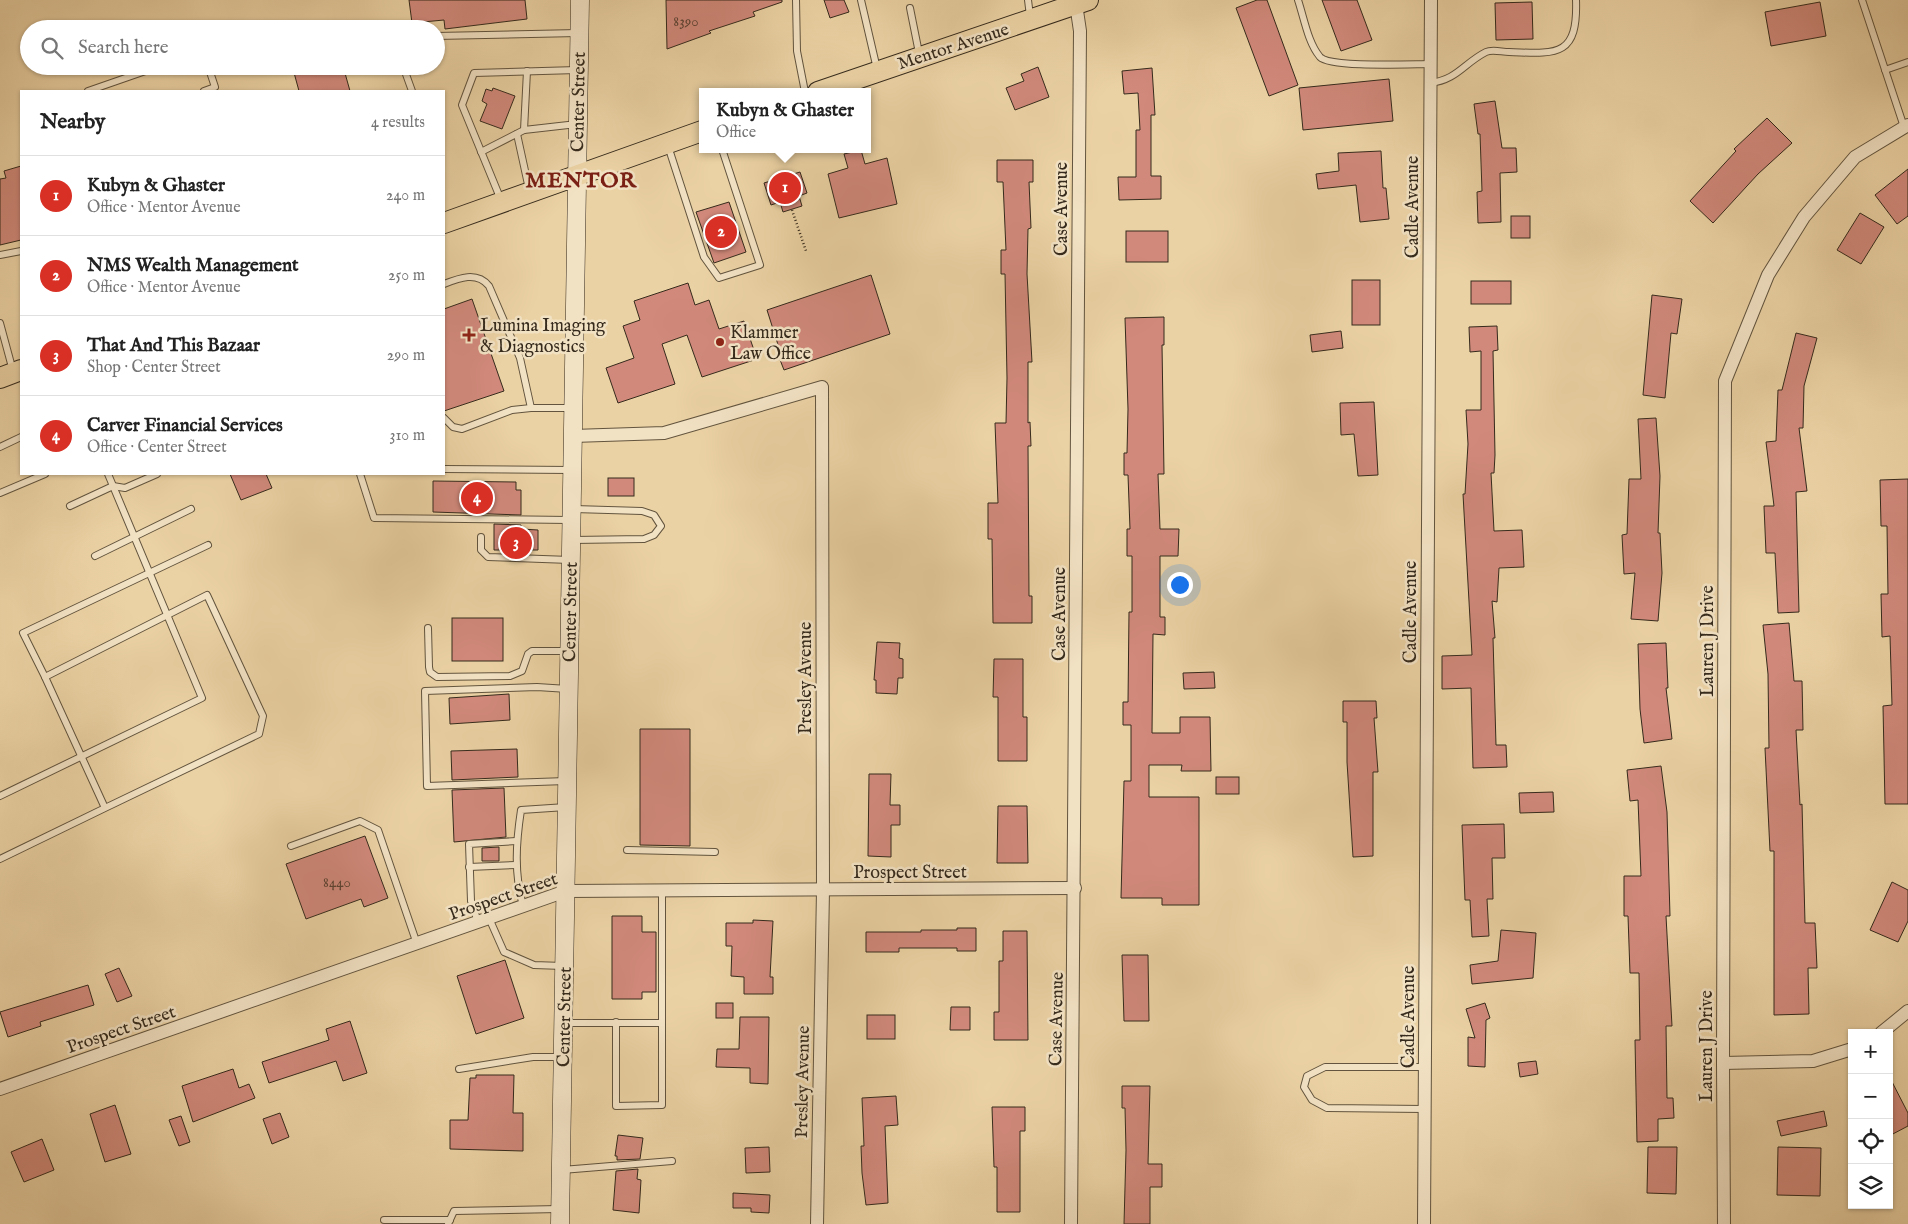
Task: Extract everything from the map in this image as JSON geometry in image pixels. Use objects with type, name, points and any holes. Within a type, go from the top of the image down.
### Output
[{"type":"main road","name":"Center Street","points":[[560,1216],[580,0]]},
{"type":"main road","name":"Mentor Avenue","points":[[830,88],[1031,21],[1084,1]]},
{"type":"main road","points":[[445,223],[699,132]]},
{"type":"street","name":"Cadle Avenue","points":[[1424,1224],[1431,0]]},
{"type":"street","name":"Case Avenue","points":[[1072,1224],[1080,31],[1084,1]]},
{"type":"street","name":"Lauren J Drive","points":[[1724,1224],[1725,380],[1768,275],[1804,217],[1856,156],[1906,126]]},
{"type":"street","name":"Presley Avenue","points":[[573,436],[664,433],[822,387],[822,890],[817,1224]]},
{"type":"street","name":"Prospect Street","points":[[0,1089],[566,891],[1074,888]]},
{"type":"street","points":[[1886,1029],[1908,1012]]},
{"type":"street","points":[[1723,1063],[1812,1061],[1848,1050]]},
{"type":"lane","points":[[796,0],[797,51],[804,88]]},
{"type":"lane","points":[[861,0],[878,72]]},
{"type":"lane","points":[[1028,0],[1031,21]]},
{"type":"lane","points":[[1298,0],[1313,46],[1322,59],[1337,64],[1430,64]]},
{"type":"lane","points":[[1430,82],[1443,81],[1454,77],[1488,51],[1538,53],[1560,50],[1572,40],[1576,20],[1576,0]]},
{"type":"lane","points":[[1862,0],[1906,126]]},
{"type":"lane","points":[[910,8],[920,57]]},
{"type":"lane","points":[[445,36],[579,34]]},
{"type":"lane","points":[[1885,70],[1908,62]]},
{"type":"lane","points":[[502,202],[462,105],[474,73],[578,70]]},
{"type":"lane","points":[[524,130],[527,72]]},
{"type":"lane","points":[[91,90],[134,75]]},
{"type":"lane","points":[[211,75],[215,89]]},
{"type":"lane","points":[[406,75],[412,90]]},
{"type":"lane","points":[[481,152],[524,130],[577,124]]},
{"type":"lane","points":[[517,134],[530,192]]},
{"type":"lane","points":[[667,143],[704,257],[719,278],[760,266],[723,153]]},
{"type":"lane","points":[[0,255],[20,251]]},
{"type":"lane","points":[[445,284],[464,277],[477,277],[484,279],[489,286],[520,358],[531,408]]},
{"type":"lane","points":[[0,323],[12,373]]},
{"type":"lane","points":[[445,419],[452,427],[462,429],[503,413],[531,408],[574,408]]},
{"type":"lane","points":[[0,447],[20,437]]},
{"type":"lane","points":[[445,469],[572,470]]},
{"type":"lane","points":[[0,493],[43,475]]},
{"type":"lane","points":[[0,796],[202,698],[108,475]]},
{"type":"lane","points":[[70,506],[113,486],[125,488],[155,475]]},
{"type":"lane","points":[[360,475],[374,518],[572,514],[642,510],[654,515],[661,526],[654,535],[644,539],[572,540]]},
{"type":"lane","points":[[95,556],[190,508]]},
{"type":"lane","points":[[481,536],[482,553],[488,557],[572,560]]},
{"type":"lane","points":[[105,808],[23,633],[208,545]]},
{"type":"lane","points":[[0,859],[259,734],[263,716],[208,595],[45,677]]},
{"type":"lane","points":[[428,628],[430,672],[437,676],[510,676],[522,671],[528,654],[532,651],[569,651]]},
{"type":"lane","points":[[568,781],[428,786],[425,691],[537,687],[569,689]]},
{"type":"lane","points":[[523,906],[517,885],[516,865],[516,842],[522,810],[568,807]]},
{"type":"lane","points":[[291,846],[360,821],[378,830],[417,944]]},
{"type":"lane","points":[[516,842],[469,844],[471,901],[504,952],[534,965],[565,966]]},
{"type":"lane","points":[[627,850],[715,852]]},
{"type":"lane","points":[[470,867],[516,865]]},
{"type":"lane","points":[[616,1022],[616,1106],[662,1105],[662,890]]},
{"type":"lane","points":[[564,1023],[662,1023]]},
{"type":"lane","points":[[459,1069],[533,1057],[563,1057]]},
{"type":"lane","points":[[1424,1109],[1327,1108],[1312,1100],[1304,1086],[1307,1076],[1325,1067],[1425,1067]]},
{"type":"lane","points":[[561,1170],[672,1160]]},
{"type":"lane","points":[[384,1220],[449,1222],[454,1211],[560,1216]]},
{"type":"path","points":[[792,210],[806,251]]},
{"type":"building","points":[[409,0],[525,0],[527,19],[445,29],[445,20],[412,20]]},
{"type":"building","points":[[666,0],[782,0],[782,2],[753,12],[755,16],[709,31],[711,33],[667,49]]},
{"type":"building","points":[[824,0],[844,0],[849,12],[830,18]]},
{"type":"building","points":[[1257,0],[1267,0],[1298,85],[1269,96],[1236,8]]},
{"type":"building","points":[[1322,0],[1357,0],[1372,40],[1341,51]]},
{"type":"building","points":[[1532,2],[1533,39],[1496,40],[1495,3]]},
{"type":"building","points":[[1820,2],[1826,36],[1771,46],[1765,12]]},
{"type":"building","points":[[1038,67],[1049,97],[1015,110],[1006,88],[1024,81],[1021,74]]},
{"type":"building","points":[[1152,68],[1155,115],[1151,115],[1151,176],[1161,176],[1161,199],[1119,200],[1118,177],[1136,177],[1136,130],[1140,130],[1138,93],[1124,94],[1122,71]]},
{"type":"building","points":[[295,75],[346,75],[350,90],[299,90]]},
{"type":"building","points":[[1389,79],[1393,121],[1303,130],[1299,88]]},
{"type":"building","points":[[493,88],[515,96],[502,129],[480,121],[487,104],[482,101],[486,89],[492,91]]},
{"type":"building","points":[[1495,101],[1502,148],[1516,148],[1517,172],[1500,173],[1501,222],[1478,223],[1477,192],[1482,191],[1480,134],[1478,134],[1474,104]]},
{"type":"building","points":[[1767,118],[1792,143],[1758,174],[1713,223],[1690,201],[1736,151],[1734,149]]},
{"type":"building","points":[[1381,151],[1383,188],[1386,188],[1389,219],[1360,222],[1356,185],[1318,189],[1316,174],[1339,171],[1338,153]]},
{"type":"building","points":[[862,153],[865,164],[887,158],[897,204],[839,218],[828,174],[848,168],[844,154]]},
{"type":"building","points":[[997,160],[1033,160],[1033,182],[1029,182],[1031,228],[1028,229],[1027,274],[1032,362],[1028,362],[1028,423],[1030,422],[1031,446],[1028,446],[1029,596],[1032,596],[1032,623],[993,623],[992,539],[988,539],[988,503],[998,503],[995,423],[1006,423],[1007,378],[1005,274],[1001,274],[1001,250],[1006,250],[1003,182],[997,182]]},
{"type":"building","points":[[20,166],[20,240],[0,245],[0,179],[6,178],[4,171]]},
{"type":"building","points":[[1908,169],[1908,216],[1897,224],[1875,195]]},
{"type":"building","points":[[800,172],[807,193],[799,196],[802,206],[783,212],[780,202],[771,205],[764,183]]},
{"type":"building","points":[[729,202],[746,252],[714,263],[696,212]]},
{"type":"building","points":[[1860,213],[1884,227],[1861,264],[1837,250]]},
{"type":"building","points":[[1511,216],[1530,216],[1530,238],[1511,238]]},
{"type":"building","points":[[1126,231],[1168,231],[1168,262],[1126,262]]},
{"type":"building","points":[[871,275],[890,334],[784,370],[777,352],[780,351],[767,310]]},
{"type":"building","points":[[1352,280],[1380,280],[1380,325],[1352,325]]},
{"type":"building","points":[[1471,281],[1511,281],[1511,304],[1471,304]]},
{"type":"building","name":"Klammer Law Office","points":[[688,283],[695,305],[709,300],[719,329],[744,321],[757,359],[702,377],[687,335],[662,344],[675,384],[618,403],[606,368],[634,358],[623,326],[640,320],[634,301]]},
{"type":"building","points":[[1652,295],[1682,299],[1677,334],[1671,333],[1665,398],[1643,395]]},
{"type":"building","points":[[472,299],[504,391],[445,411],[445,309]]},
{"type":"building","points":[[1164,317],[1164,345],[1162,345],[1164,474],[1158,474],[1160,529],[1179,529],[1178,556],[1160,556],[1160,617],[1165,617],[1165,635],[1153,634],[1152,733],[1180,733],[1180,717],[1210,717],[1211,771],[1181,771],[1182,765],[1149,765],[1149,797],[1199,797],[1199,905],[1162,905],[1162,898],[1121,898],[1124,781],[1131,781],[1131,725],[1123,725],[1123,702],[1128,702],[1129,612],[1132,612],[1132,556],[1127,556],[1127,529],[1130,529],[1128,475],[1124,475],[1124,453],[1127,453],[1128,409],[1125,318]]},
{"type":"building","points":[[1497,326],[1498,350],[1493,351],[1495,455],[1494,473],[1491,473],[1494,531],[1522,530],[1524,567],[1499,568],[1497,602],[1492,601],[1495,638],[1493,638],[1496,745],[1506,745],[1507,767],[1473,768],[1471,688],[1442,689],[1442,656],[1472,655],[1463,494],[1465,494],[1468,444],[1466,410],[1481,410],[1481,351],[1470,352],[1469,327]]},
{"type":"building","points":[[1341,331],[1343,348],[1312,352],[1310,335]]},
{"type":"building","points":[[1796,333],[1817,338],[1804,386],[1803,428],[1799,428],[1807,491],[1796,492],[1799,612],[1778,613],[1775,553],[1766,553],[1764,506],[1774,506],[1766,442],[1776,441],[1778,390],[1782,390]]},
{"type":"building","points":[[1374,402],[1378,475],[1358,476],[1354,434],[1341,435],[1340,403]]},
{"type":"building","points":[[1656,418],[1660,476],[1658,533],[1660,533],[1662,573],[1658,621],[1631,619],[1635,573],[1624,574],[1622,535],[1627,534],[1629,479],[1641,479],[1638,419]]},
{"type":"building","points":[[230,475],[266,475],[272,488],[241,500]]},
{"type":"building","points":[[608,478],[634,478],[634,496],[608,496]]},
{"type":"building","points":[[1908,479],[1908,804],[1885,804],[1883,706],[1892,705],[1890,636],[1882,637],[1881,594],[1888,594],[1887,526],[1881,526],[1880,480]]},
{"type":"building","points":[[433,481],[516,482],[516,490],[521,490],[521,515],[433,512]]},
{"type":"building","points":[[494,524],[521,525],[521,529],[538,530],[538,550],[494,550]]},
{"type":"building","points":[[452,618],[503,618],[503,661],[452,661]]},
{"type":"building","points":[[1789,623],[1794,681],[1802,681],[1803,730],[1796,730],[1800,805],[1802,804],[1805,923],[1815,923],[1817,968],[1808,968],[1809,1014],[1774,1015],[1774,851],[1770,851],[1765,748],[1769,748],[1768,674],[1763,625]]},
{"type":"building","points":[[877,642],[900,643],[899,658],[903,659],[903,678],[898,678],[897,694],[876,693],[876,680],[874,680]]},
{"type":"building","points":[[1666,643],[1668,688],[1666,688],[1672,739],[1644,743],[1640,709],[1638,644]]},
{"type":"building","points":[[994,659],[1023,659],[1023,717],[1027,717],[1027,761],[998,761],[998,697],[993,697]]},
{"type":"building","points":[[1214,672],[1215,688],[1184,689],[1183,673]]},
{"type":"building","points":[[509,694],[510,720],[450,724],[449,698]]},
{"type":"building","points":[[1343,701],[1376,701],[1377,718],[1374,718],[1378,772],[1373,772],[1373,856],[1353,857],[1347,762],[1347,722],[1343,722]]},
{"type":"building","points":[[640,729],[690,729],[690,846],[640,845]]},
{"type":"building","points":[[517,749],[518,777],[452,780],[451,751]]},
{"type":"building","points":[[1661,766],[1667,812],[1670,916],[1666,916],[1672,1026],[1666,1026],[1667,1098],[1673,1098],[1674,1118],[1658,1119],[1658,1141],[1637,1142],[1635,1040],[1640,1040],[1639,973],[1630,973],[1628,916],[1624,916],[1624,876],[1641,876],[1638,800],[1630,801],[1627,770]]},
{"type":"building","points":[[869,774],[891,774],[890,805],[900,805],[900,825],[891,825],[891,857],[868,856]]},
{"type":"building","points":[[1216,777],[1239,777],[1239,794],[1216,794]]},
{"type":"building","points":[[504,788],[506,837],[454,842],[452,790]]},
{"type":"building","points":[[1553,792],[1554,812],[1520,813],[1519,793]]},
{"type":"building","points":[[998,806],[1027,806],[1028,863],[997,863]]},
{"type":"building","points":[[1504,824],[1505,858],[1492,858],[1493,899],[1487,899],[1489,936],[1472,937],[1470,900],[1465,900],[1462,825]]},
{"type":"building","points":[[365,836],[388,898],[364,907],[361,899],[306,919],[286,864]]},
{"type":"building","points":[[499,847],[499,861],[482,861],[482,848]]},
{"type":"building","points":[[1892,882],[1908,890],[1908,921],[1898,942],[1870,930]]},
{"type":"building","points":[[612,916],[642,916],[642,932],[656,932],[656,992],[642,992],[642,999],[612,999]]},
{"type":"building","points":[[753,920],[773,921],[770,977],[773,977],[773,994],[744,994],[744,977],[731,976],[732,946],[726,946],[726,923],[753,923]]},
{"type":"building","points":[[957,928],[976,928],[976,951],[957,951],[957,948],[899,948],[899,952],[866,952],[866,932],[921,932],[921,930],[957,930]]},
{"type":"building","points":[[1501,930],[1536,933],[1533,978],[1472,984],[1470,965],[1498,961]]},
{"type":"building","points":[[1003,931],[1027,931],[1028,1040],[994,1040],[994,1012],[999,1012],[999,961],[1003,961]]},
{"type":"building","points":[[1122,955],[1148,955],[1149,1021],[1124,1021]]},
{"type":"building","points":[[505,960],[524,1018],[476,1034],[457,976]]},
{"type":"building","points":[[119,968],[132,996],[117,1002],[105,974]]},
{"type":"building","points":[[88,985],[94,1005],[40,1022],[41,1026],[8,1037],[0,1012]]},
{"type":"building","points":[[716,1003],[733,1003],[733,1018],[716,1018]]},
{"type":"building","points":[[1485,1003],[1490,1018],[1486,1020],[1485,1067],[1468,1066],[1468,1037],[1475,1038],[1466,1009]]},
{"type":"building","points":[[951,1007],[970,1007],[970,1030],[950,1030]]},
{"type":"building","points":[[867,1015],[895,1015],[895,1039],[867,1039]]},
{"type":"building","points":[[740,1017],[769,1017],[768,1084],[750,1083],[750,1068],[716,1067],[717,1049],[739,1049]]},
{"type":"building","points":[[350,1021],[367,1073],[343,1081],[336,1061],[269,1083],[262,1062],[329,1040],[326,1029]]},
{"type":"building","points":[[1536,1061],[1538,1074],[1520,1077],[1518,1063]]},
{"type":"building","points":[[233,1069],[239,1088],[249,1084],[255,1098],[193,1122],[182,1086]]},
{"type":"building","points":[[476,1075],[514,1075],[513,1113],[523,1113],[523,1151],[450,1149],[450,1120],[468,1120],[470,1078],[476,1078]]},
{"type":"building","points":[[1893,1084],[1908,1113],[1908,1126],[1893,1134]]},
{"type":"building","points":[[1122,1086],[1150,1086],[1148,1164],[1162,1164],[1162,1187],[1150,1187],[1150,1224],[1124,1224],[1126,1150],[1125,1108],[1122,1108]]},
{"type":"building","points":[[896,1096],[898,1125],[885,1126],[888,1203],[866,1205],[862,1173],[861,1146],[864,1146],[862,1098]]},
{"type":"building","points":[[115,1105],[131,1154],[105,1162],[90,1114]]},
{"type":"building","points":[[992,1107],[1025,1107],[1025,1131],[1020,1131],[1020,1212],[997,1212],[997,1167],[994,1167]]},
{"type":"building","points":[[1824,1111],[1827,1126],[1781,1136],[1777,1121]]},
{"type":"building","points":[[280,1113],[289,1137],[272,1144],[263,1119]]},
{"type":"building","points":[[181,1116],[190,1142],[179,1146],[169,1120]]},
{"type":"building","points":[[618,1135],[643,1138],[640,1159],[617,1160],[617,1156],[615,1156]]},
{"type":"building","points":[[42,1139],[54,1170],[24,1182],[11,1152]]},
{"type":"building","points":[[769,1147],[770,1172],[746,1173],[745,1148]]},
{"type":"building","points":[[1648,1147],[1677,1147],[1676,1194],[1647,1193]]},
{"type":"building","points":[[1778,1147],[1821,1148],[1820,1196],[1777,1195]]},
{"type":"building","points":[[638,1169],[637,1179],[641,1180],[639,1213],[613,1210],[616,1171]]},
{"type":"building","points":[[733,1193],[770,1195],[769,1213],[751,1212],[751,1208],[733,1208]]},
{"type":"place","name":"Kubyn & Ghaster","points":[[785,188]]},
{"type":"place","name":"NMS Wealth Management","points":[[721,232]]},
{"type":"place","name":"Lumina Imaging & Diagnostics","points":[[469,335]]},
{"type":"place","name":"Klammer Law Office","points":[[720,342]]},
{"type":"place","name":"Carver Financial Services","points":[[477,498]]},
{"type":"place","name":"That And This Bazaar","points":[[516,543]]},
{"type":"district","name":"MENTOR","points":[[581,179]]}]
